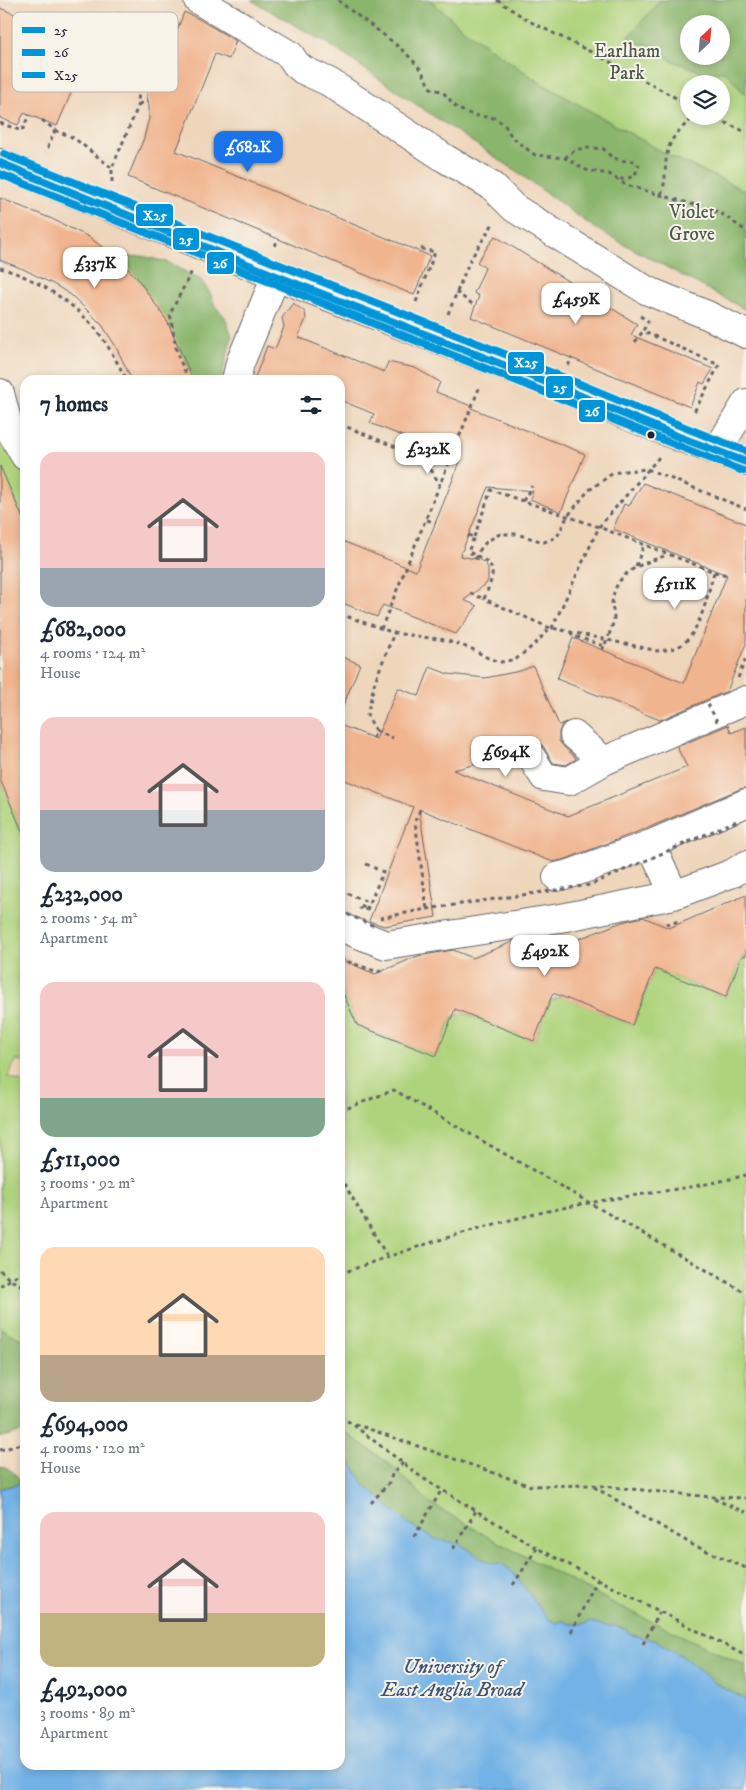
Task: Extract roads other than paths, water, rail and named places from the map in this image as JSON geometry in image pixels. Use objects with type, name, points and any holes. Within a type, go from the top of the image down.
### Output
[{"type":"lane","points":[[198,0],[290,54],[296,64],[303,70],[329,82],[446,159],[492,186],[514,208],[646,290],[708,315],[746,334]]},
{"type":"lane","points":[[0,163],[276,276],[746,462]]},
{"type":"lane","points":[[237,375],[240,363],[276,276]]},
{"type":"lane","points":[[0,393],[9,428],[20,447]]},
{"type":"lane","points":[[717,451],[746,402]]},
{"type":"lane","points":[[530,755],[544,777],[569,781],[604,761],[746,700]]},
{"type":"lane","points":[[574,735],[604,761]]},
{"type":"lane","points":[[557,877],[570,874],[741,812]]},
{"type":"lane","points":[[651,844],[674,895]]},
{"type":"lane","points":[[345,929],[386,945],[566,917],[674,895],[733,873],[746,865]]},
{"type":"water","name":"University of East Anglia Broad","points":[[345,1458],[364,1485],[409,1524],[435,1539],[460,1544],[488,1562],[503,1564],[517,1577],[550,1620],[556,1623],[563,1621],[569,1624],[583,1624],[590,1622],[613,1626],[625,1629],[632,1635],[657,1641],[685,1658],[715,1683],[746,1700],[746,1790],[0,1790],[0,1489],[20,1483],[20,1770],[345,1770]]},
{"type":"park label","name":"Earlham Park","points":[[627,62]]},
{"type":"park label","name":"Violet Grove","points":[[692,223]]}]
